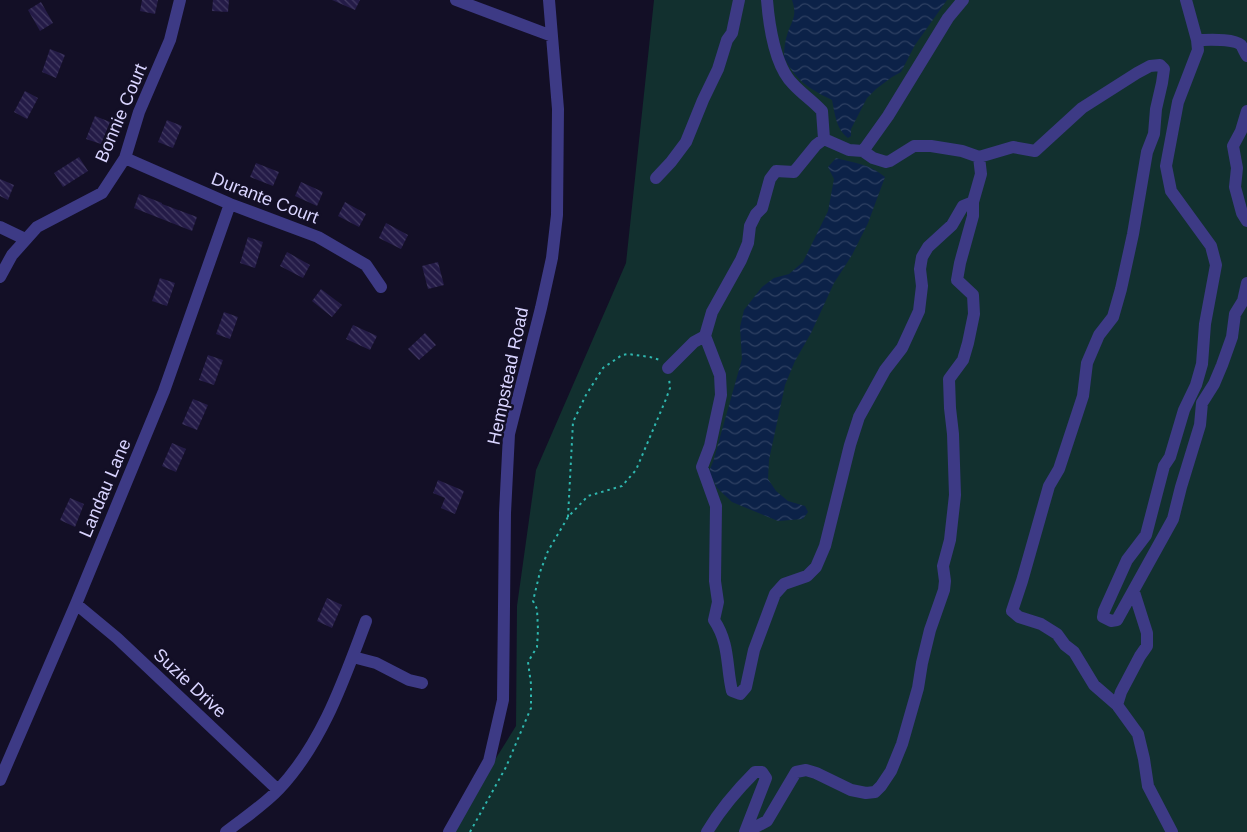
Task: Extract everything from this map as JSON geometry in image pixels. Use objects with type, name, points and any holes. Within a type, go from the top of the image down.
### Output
[{"type":"street","name":"Bonnie Court","points":[[0,277],[12,255],[36,228],[102,193],[125,158],[139,112],[170,40],[180,0]]},
{"type":"street","points":[[456,0],[552,36]]},
{"type":"street","name":"Hempstead Road","points":[[449,832],[489,761],[503,700],[505,513],[510,434],[543,300],[553,251],[557,215],[558,108],[550,0]]},
{"type":"street","points":[[656,178],[686,142],[718,69],[727,40],[732,33],[739,0]]},
{"type":"street","points":[[767,0],[769,23],[781,66],[792,84],[822,110],[824,138]]},
{"type":"street","points":[[863,150],[888,116],[948,18],[963,0]]},
{"type":"street","points":[[1186,0],[1198,50],[1178,102],[1166,166],[1172,191],[1211,246],[1216,265],[1204,324],[1202,364],[1196,385],[1184,410],[1170,456],[1164,466],[1146,535],[1127,560],[1104,611],[1103,617],[1111,621],[1117,620],[1173,519],[1200,425],[1202,403],[1214,384],[1222,365],[1232,337],[1235,314],[1243,301],[1247,283]]},
{"type":"street","points":[[1197,40],[1232,42],[1241,45],[1247,56]]},
{"type":"street","points":[[824,138],[849,150],[863,150],[873,158],[886,162],[890,162],[914,146],[931,146],[962,151],[979,157],[1014,147],[1036,151],[1082,108],[1136,73],[1150,66],[1160,65],[1164,70],[1156,108],[1154,134],[1147,152],[1133,234],[1113,317],[1099,335],[1087,363],[1084,396],[1059,469],[1049,486],[1012,611],[1019,617],[1042,624],[1057,634],[1074,652],[1094,685],[1117,705],[1138,734],[1148,786],[1172,832]]},
{"type":"street","points":[[1247,111],[1234,146],[1237,168],[1235,187],[1242,212],[1247,221]]},
{"type":"street","points":[[824,138],[794,172],[776,171],[770,179],[762,208],[756,214],[750,226],[748,243],[741,260],[712,312],[705,336],[720,375],[721,395],[710,446],[702,468],[716,506],[716,581],[718,602],[714,620],[722,632],[726,647],[732,692],[740,694],[746,688],[754,650],[775,594],[784,584],[807,576],[816,567],[825,546],[850,445],[860,417],[885,370],[902,348],[919,311],[922,286],[920,269],[922,257],[928,247],[952,225],[963,206],[974,202]]},
{"type":"street","points":[[745,832],[767,821],[796,772],[806,770],[851,790],[866,793],[876,792],[891,771],[902,744],[918,688],[928,638],[944,590],[943,566],[950,540],[955,495],[954,434],[950,408],[950,379],[963,360],[974,314],[972,295],[957,280],[981,174],[979,157]]},
{"type":"street","name":"Durante Court","points":[[125,158],[230,204],[318,237],[366,265],[381,286]]},
{"type":"street","name":"Landau Lane","points":[[0,780],[76,604],[164,391],[230,204]]},
{"type":"street","points":[[0,227],[25,239]]},
{"type":"street","points":[[668,368],[694,342],[705,336]]},
{"type":"street","points":[[1117,705],[1129,677],[1147,646],[1147,633],[1134,592]]},
{"type":"street","name":"Suzie Drive","points":[[76,604],[117,638],[278,790]]},
{"type":"street","points":[[226,832],[278,790],[302,762],[336,700],[366,621]]},
{"type":"street","points":[[353,657],[376,664],[409,680],[422,683]]},
{"type":"street","points":[[707,832],[716,817],[749,778],[755,772],[762,772],[766,778],[745,832]]},
{"type":"path","points":[[470,832],[506,767],[531,708],[531,684],[528,662],[537,647],[538,630],[538,609],[533,601],[540,572],[548,551],[568,517],[588,496],[622,486],[636,470],[670,388],[668,368],[664,362],[650,356],[622,355],[603,368],[586,395],[573,422],[568,517]]},
{"type":"green space","points":[[654,0],[1247,0],[1247,832],[450,832],[516,726],[517,606],[536,470],[626,263]]},
{"type":"water","points":[[792,0],[947,0],[915,45],[901,72],[876,89],[867,98],[851,129],[851,136],[848,138],[838,126],[832,100],[816,92],[798,78],[784,57],[786,38],[794,13]]},
{"type":"water","points":[[836,158],[868,167],[885,177],[868,223],[852,255],[834,283],[785,385],[769,460],[768,479],[776,491],[788,501],[805,506],[808,512],[803,519],[778,521],[732,502],[717,488],[709,471],[742,359],[740,327],[744,310],[762,287],[774,278],[789,274],[803,262],[828,211],[834,179],[828,167]]},
{"type":"building","points":[[142,0],[158,0],[155,14],[140,11]]},
{"type":"building","points":[[213,0],[229,0],[228,12],[212,11]]},
{"type":"building","points":[[332,0],[360,0],[355,10]]},
{"type":"building","points":[[41,2],[53,23],[40,31],[28,10]]},
{"type":"building","points":[[50,49],[65,55],[56,78],[42,72]]},
{"type":"building","points":[[25,91],[38,98],[27,119],[14,112]]},
{"type":"building","points":[[95,116],[110,122],[101,144],[86,139]]},
{"type":"building","points":[[167,120],[182,126],[173,148],[158,142]]},
{"type":"building","points":[[79,157],[88,171],[63,187],[54,173]]},
{"type":"building","points":[[256,163],[279,172],[273,186],[250,177]]},
{"type":"building","points":[[0,179],[14,185],[8,200],[0,196]]},
{"type":"building","points":[[301,182],[323,192],[317,206],[295,196]]},
{"type":"building","points":[[139,194],[197,217],[192,231],[134,208]]},
{"type":"building","points":[[345,202],[366,214],[359,227],[338,216]]},
{"type":"building","points":[[386,223],[408,235],[401,249],[379,238]]},
{"type":"building","points":[[248,237],[263,242],[255,268],[240,263]]},
{"type":"building","points":[[287,252],[310,265],[303,278],[280,266]]},
{"type":"building","points":[[438,262],[444,285],[428,289],[422,266]]},
{"type":"building","points":[[160,278],[175,283],[167,306],[152,301]]},
{"type":"building","points":[[321,289],[342,305],[332,317],[312,301]]},
{"type":"building","points":[[224,312],[238,317],[230,339],[216,334]]},
{"type":"building","points":[[353,325],[377,336],[370,350],[346,339]]},
{"type":"building","points":[[425,333],[436,345],[419,360],[408,349]]},
{"type":"building","points":[[208,355],[223,360],[214,385],[199,380]]},
{"type":"building","points":[[193,399],[208,405],[197,430],[182,424]]},
{"type":"building","points":[[172,443],[186,449],[176,472],[162,466]]},
{"type":"building","points":[[438,480],[464,491],[455,514],[441,508],[445,498],[433,493]]},
{"type":"building","points":[[70,498],[84,504],[75,527],[60,520]]},
{"type":"building","points":[[327,598],[342,605],[332,628],[317,621]]}]
